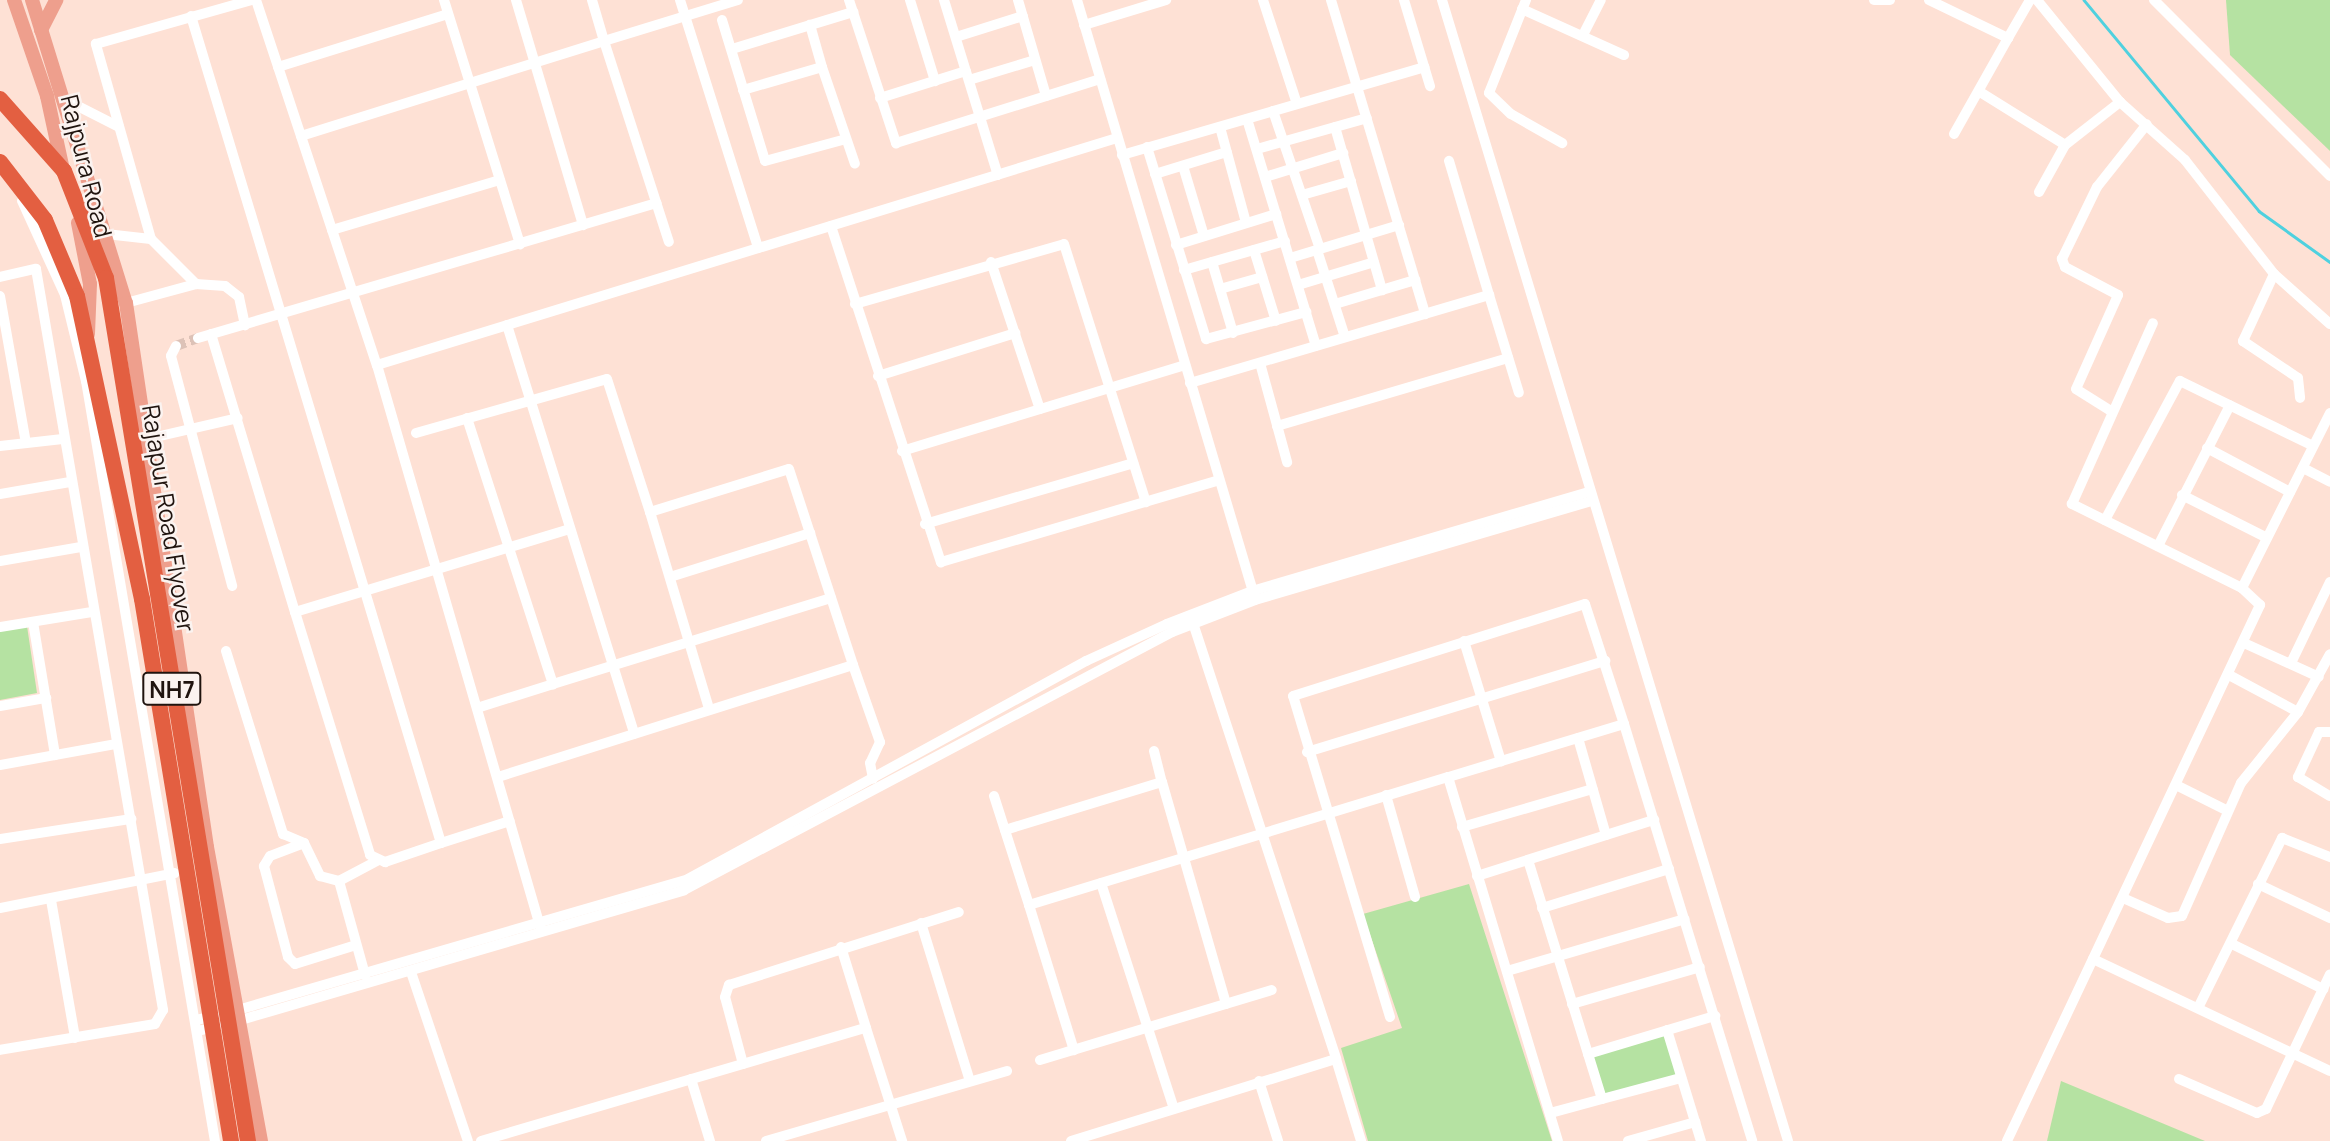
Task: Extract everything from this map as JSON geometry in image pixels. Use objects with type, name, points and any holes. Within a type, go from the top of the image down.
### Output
[{"type":"highway","name":"Rajapur Road Flyover","points":[[0,99],[64,171],[106,278],[248,1141]]},
{"type":"highway","name":"Rajpura Road","points":[[0,162],[45,220],[77,296],[142,598]]},
{"type":"highway","name":"Rajapur Road Flyover","points":[[142,598],[231,1141]]},
{"type":"main road","name":"Rajpura Road","points":[[15,0],[47,96],[81,233],[90,284],[87,347]]},
{"type":"main road","points":[[0,5],[15,0]]},
{"type":"main road","name":"Rajpura Road","points":[[33,0],[60,97],[126,303],[211,865],[261,1141]]},
{"type":"main road","points":[[41,30],[57,0]]},
{"type":"street","points":[[196,284],[150,239],[96,44],[251,0]]},
{"type":"street","points":[[256,0],[377,365],[541,928]]},
{"type":"street","points":[[443,0],[520,244]]},
{"type":"street","points":[[516,0],[583,225]]},
{"type":"street","points":[[592,0],[669,242]]},
{"type":"street","points":[[680,0],[758,248]]},
{"type":"street","points":[[301,136],[738,0]]},
{"type":"street","points":[[849,0],[896,143],[1100,79]]},
{"type":"street","points":[[910,0],[935,81]]},
{"type":"street","points":[[944,0],[998,175]]},
{"type":"street","points":[[1018,0],[1046,96]]},
{"type":"street","points":[[1077,0],[1254,595]]},
{"type":"street","points":[[1084,25],[1145,3],[1166,0]]},
{"type":"street","points":[[1263,0],[1297,104]]},
{"type":"street","points":[[1331,0],[1425,314]]},
{"type":"street","points":[[1404,0],[1430,86]]},
{"type":"street","points":[[1442,0],[1589,497],[1788,1141]]},
{"type":"street","points":[[1583,35],[1601,0]]},
{"type":"street","points":[[1874,0],[1890,0]]},
{"type":"street","points":[[1929,0],[2008,38]]},
{"type":"street","points":[[1954,134],[1980,92],[2029,0]]},
{"type":"street","points":[[2037,0],[2120,102],[2185,160],[2274,274],[2330,324]]},
{"type":"street","points":[[2154,0],[2330,176]]},
{"type":"street","points":[[1562,143],[1511,114],[1489,93],[1524,4],[1624,55]]},
{"type":"street","points":[[732,49],[853,12]]},
{"type":"street","points":[[278,67],[448,14]]},
{"type":"street","points":[[191,16],[441,843]]},
{"type":"street","points":[[956,37],[1023,16]]},
{"type":"street","points":[[722,20],[765,160],[846,139]]},
{"type":"street","points":[[810,25],[855,164]]},
{"type":"street","points":[[880,98],[935,81],[1035,60]]},
{"type":"street","points":[[743,90],[822,67]]},
{"type":"street","points":[[1122,155],[1424,68]]},
{"type":"street","points":[[1980,92],[2065,145]]},
{"type":"street","points":[[60,97],[119,127]]},
{"type":"street","points":[[2039,192],[2065,145],[2120,102]]},
{"type":"street","points":[[1273,111],[1294,169],[1345,337]]},
{"type":"street","points":[[1247,118],[1316,346]]},
{"type":"street","points":[[1257,149],[1367,118]]},
{"type":"street","points":[[2111,411],[2076,389],[2118,295],[2064,267],[2062,259],[2097,187],[2147,124]]},
{"type":"street","points":[[1220,127],[1246,223]]},
{"type":"street","points":[[1335,127],[1382,290]]},
{"type":"street","points":[[377,365],[1117,138]]},
{"type":"street","points":[[1147,148],[1203,336],[1233,333],[1306,312]]},
{"type":"street","points":[[1155,174],[1227,152]]},
{"type":"street","points":[[1265,177],[1343,153]]},
{"type":"street","points":[[1449,160],[1519,393]]},
{"type":"street","points":[[1183,166],[1203,236]]},
{"type":"street","points":[[0,175],[22,200],[53,264],[86,382],[172,873],[215,1141]]},
{"type":"street","points":[[332,230],[500,180]]},
{"type":"street","points":[[1302,195],[1351,181]]},
{"type":"street","points":[[198,338],[657,203]]},
{"type":"street","points":[[1176,245],[1276,214]]},
{"type":"street","points":[[1290,258],[1399,225]]},
{"type":"street","points":[[831,226],[937,558],[947,564],[1219,480]]},
{"type":"street","points":[[106,234],[150,239]]},
{"type":"street","points":[[1184,270],[1284,242]]},
{"type":"street","points":[[855,303],[1058,243],[1069,248],[1146,502]]},
{"type":"street","points":[[1254,250],[1276,321]]},
{"type":"street","points":[[991,262],[1040,409]]},
{"type":"street","points":[[1212,262],[1233,333]]},
{"type":"street","points":[[1298,285],[1374,262]]},
{"type":"street","points":[[0,278],[53,264]]},
{"type":"street","points":[[0,1050],[155,1024],[162,1016],[143,877],[115,744],[36,270]]},
{"type":"street","points":[[2274,274],[2243,341],[2298,378],[2300,398]]},
{"type":"street","points":[[1220,289],[1262,277]]},
{"type":"street","points":[[1335,304],[1415,280]]},
{"type":"street","points":[[126,303],[196,284],[233,289],[245,324]]},
{"type":"street","points":[[1190,383],[1489,295]]},
{"type":"street","points":[[0,296],[5,351],[26,443]]},
{"type":"street","points":[[2007,1141],[2260,605],[2242,587],[2105,520],[2071,498],[2153,323]]},
{"type":"street","points":[[507,326],[634,734]]},
{"type":"street","points":[[878,376],[1014,333]]},
{"type":"street","points":[[211,334],[295,612],[377,861]]},
{"type":"street","points":[[176,346],[171,356],[232,586]]},
{"type":"street","points":[[1277,426],[1508,358]]},
{"type":"street","points":[[1260,363],[1287,462]]},
{"type":"street","points":[[902,451],[1185,365]]},
{"type":"street","points":[[416,433],[607,379],[709,709]]},
{"type":"street","points":[[2105,520],[2174,384],[2188,383],[2313,446]]},
{"type":"street","points":[[2158,546],[2230,405]]},
{"type":"street","points":[[2242,587],[2330,413]]},
{"type":"street","points":[[147,439],[238,418]]},
{"type":"street","points":[[467,418],[553,684]]},
{"type":"street","points":[[0,446],[63,439]]},
{"type":"street","points":[[2207,448],[2290,492]]},
{"type":"street","points":[[925,524],[1133,463]]},
{"type":"street","points":[[2303,468],[2330,482]]},
{"type":"street","points":[[650,512],[789,469],[880,742],[870,763],[873,779]]},
{"type":"street","points":[[0,494],[70,482]]},
{"type":"street","points":[[2182,495],[2267,538]]},
{"type":"street","points":[[197,1026],[411,972],[688,879],[1087,661],[1254,595],[1589,497]]},
{"type":"street","points":[[295,612],[570,529]]},
{"type":"street","points":[[670,577],[810,533]]},
{"type":"street","points":[[0,561],[81,547]]},
{"type":"street","points":[[2291,663],[2330,582]]},
{"type":"street","points":[[477,708],[831,598]]},
{"type":"street","points":[[1390,1017],[1293,703],[1299,690],[1582,603],[1605,661],[1752,1141]]},
{"type":"street","points":[[0,627],[92,612]]},
{"type":"street","points":[[1192,620],[1362,1141]]},
{"type":"street","points":[[238,1016],[365,975],[684,890],[1043,695],[1192,620]]},
{"type":"street","points":[[33,622],[55,755]]},
{"type":"street","points":[[1464,641],[1502,761]]},
{"type":"street","points":[[2244,643],[2291,663],[2324,672]]},
{"type":"street","points":[[226,650],[283,834],[304,843],[320,876],[339,881],[377,861],[510,821]]},
{"type":"street","points":[[2123,898],[2178,919],[2226,810],[2252,764],[2298,712],[2324,672],[2330,654]]},
{"type":"street","points":[[1307,752],[1605,661]]},
{"type":"street","points":[[497,777],[853,665]]},
{"type":"street","points":[[2229,675],[2298,712]]},
{"type":"street","points":[[0,706],[46,698]]},
{"type":"street","points":[[1029,905],[1624,724]]},
{"type":"street","points":[[2330,732],[2319,732],[2298,777],[2330,796]]},
{"type":"street","points":[[1578,738],[1606,835]]},
{"type":"street","points":[[0,765],[115,744]]},
{"type":"street","points":[[1154,751],[1226,1004]]},
{"type":"street","points":[[1448,777],[1558,1141]]},
{"type":"street","points":[[1005,830],[1162,782]]},
{"type":"street","points":[[2176,785],[2226,810]]},
{"type":"street","points":[[1462,827],[1593,789]]},
{"type":"street","points":[[1386,795],[1415,897]]},
{"type":"street","points":[[994,796],[1074,1050]]},
{"type":"street","points":[[0,839],[131,819]]},
{"type":"street","points":[[1477,876],[1654,820]]},
{"type":"street","points":[[2198,1008],[2281,838],[2330,857]]},
{"type":"street","points":[[304,843],[270,856],[264,866],[288,957],[295,964],[356,945]]},
{"type":"street","points":[[1528,860],[1602,1099]]},
{"type":"street","points":[[0,908],[51,901],[143,877],[211,865]]},
{"type":"street","points":[[1542,908],[1669,869]]},
{"type":"street","points":[[339,881],[365,975]]},
{"type":"street","points":[[1101,883],[1174,1110]]},
{"type":"street","points":[[2258,884],[2330,918]]},
{"type":"street","points":[[51,901],[75,1038]]},
{"type":"street","points":[[743,1064],[724,997],[729,985],[841,947],[959,912]]},
{"type":"street","points":[[1507,971],[1685,919]]},
{"type":"street","points":[[921,923],[970,1082]]},
{"type":"street","points":[[2232,943],[2323,989]]},
{"type":"street","points":[[841,947],[902,1141]]},
{"type":"street","points":[[2093,959],[2330,1071]]},
{"type":"street","points":[[1572,1004],[1700,967]]},
{"type":"street","points":[[411,972],[468,1141]]},
{"type":"street","points":[[2179,1079],[2258,1113],[2266,1109],[2330,974]]},
{"type":"street","points":[[1040,1060],[1272,990]]},
{"type":"street","points":[[1588,1054],[1715,1016]]},
{"type":"street","points":[[481,1141],[866,1028]]},
{"type":"street","points":[[1667,1030],[1701,1141]]},
{"type":"street","points":[[1071,1141],[1336,1059]]},
{"type":"street","points":[[766,1141],[1007,1071]]},
{"type":"street","points":[[1550,1114],[1681,1078]]},
{"type":"street","points":[[691,1079],[710,1141]]},
{"type":"street","points":[[1259,1081],[1278,1141]]},
{"type":"street","points":[[1628,1141],[1695,1122]]},
{"type":"green space","points":[[2226,0],[2330,0],[2330,151],[2230,55]]},
{"type":"green space","points":[[27,626],[37,693],[0,700],[0,631]]},
{"type":"green space","points":[[1469,884],[1552,1141],[1368,1141],[1341,1048],[1402,1028],[1363,914]]},
{"type":"green space","points":[[1664,1035],[1677,1076],[1604,1094],[1592,1056]]},
{"type":"green space","points":[[2061,1081],[2205,1141],[2047,1141]]},
{"type":"waterway","points":[[2084,0],[2259,211],[2330,262]]},
{"type":"tunnel","points":[[176,346],[198,338]]}]
